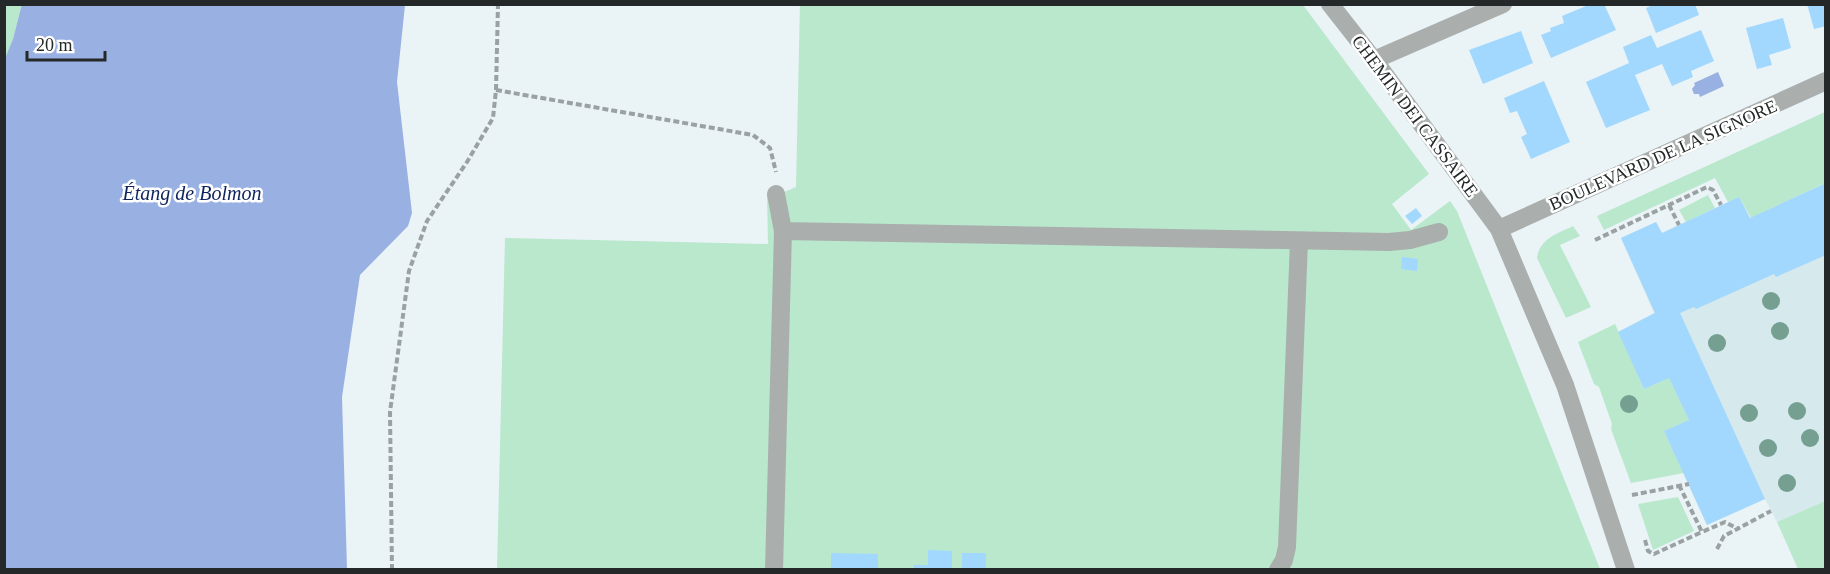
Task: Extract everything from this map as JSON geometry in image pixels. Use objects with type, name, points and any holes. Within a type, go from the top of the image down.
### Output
[{"type":"street","name":"CHEMIN DEI CASSAIRE","points":[[1330,4],[1499,229],[1565,385],[1626,570]]},
{"type":"street","points":[[1374,60],[1503,4]]},
{"type":"street","name":"BOULEVARD DE LA SIGNORE","points":[[1499,229],[1826,81]]},
{"type":"street","points":[[774,570],[783,231],[776,194]]},
{"type":"street","points":[[783,231],[1389,242],[1410,240],[1439,232]]},
{"type":"street","points":[[1278,570],[1284,560],[1287,547],[1299,241]]},
{"type":"path","points":[[392,570],[390,412],[409,271],[428,221],[493,118],[498,4]]},
{"type":"path","points":[[496,90],[753,135],[770,148],[776,168],[776,194]]},
{"type":"path","points":[[1595,240],[1707,187],[1713,190],[1721,205]]},
{"type":"path","points":[[1669,205],[1679,225]]},
{"type":"path","points":[[1632,495],[1689,484]]},
{"type":"path","points":[[1679,485],[1702,532]]},
{"type":"path","points":[[1717,549],[1724,536],[1771,511]]},
{"type":"path","points":[[1645,540],[1648,551],[1654,554],[1725,522],[1738,529]]},
{"type":"shaded area","points":[[1825,183],[1825,501],[1777,522],[1765,499],[1707,525],[1664,431],[1669,379],[1644,389],[1618,332],[1654,313],[1621,238],[1656,222],[1662,233],[1739,197],[1750,218]]},
{"type":"green space","points":[[800,4],[1303,5],[1429,174],[1392,204],[1411,230],[1450,201],[1457,211],[1600,569],[497,570],[505,238],[768,244],[767,194],[782,193],[796,187]]},
{"type":"green space","points":[[5,5],[22,5],[5,61]]},
{"type":"green space","points":[[1825,112],[1825,183],[1751,218],[1739,197],[1728,202],[1715,178],[1604,230],[1597,216]]},
{"type":"green space","points":[[1708,195],[1715,208],[1686,222],[1679,210]]},
{"type":"green space","points":[[1573,226],[1580,236],[1560,245],[1591,307],[1566,318],[1537,258],[1545,241]]},
{"type":"green space","points":[[1615,324],[1644,389],[1669,378],[1689,420],[1664,431],[1684,473],[1631,483],[1611,429],[1612,424],[1599,387],[1594,384],[1578,342]]},
{"type":"green space","points":[[1678,497],[1694,531],[1653,550],[1638,504]]},
{"type":"green space","points":[[1825,501],[1825,569],[1798,569],[1777,522]]},
{"type":"water","name":"Étang de Bolmon","points":[[22,4],[405,5],[397,82],[412,213],[408,226],[360,275],[342,397],[347,569],[5,569],[4,61],[13,39]]},
{"type":"water","points":[[1718,72],[1724,86],[1700,97],[1699,94],[1694,94],[1692,89],[1694,83]]},
{"type":"building","points":[[1591,4],[1604,4],[1616,30],[1551,58],[1541,35],[1551,31],[1550,28],[1564,23],[1562,16]]},
{"type":"building","points":[[1655,4],[1695,4],[1699,15],[1656,33],[1646,8]]},
{"type":"building","points":[[1807,4],[1826,4],[1826,26],[1814,29]]},
{"type":"building","points":[[1783,18],[1791,48],[1769,55],[1772,65],[1757,69],[1746,28]]},
{"type":"building","points":[[1701,30],[1714,61],[1691,71],[1693,77],[1672,86],[1662,64],[1635,75],[1650,110],[1606,128],[1586,82],[1629,63],[1623,47],[1651,35],[1657,48]]},
{"type":"building","points":[[1521,31],[1533,63],[1483,84],[1469,50]]},
{"type":"building","points":[[1544,81],[1570,142],[1531,159],[1521,137],[1527,134],[1517,111],[1510,113],[1504,98]]},
{"type":"building","points":[[1826,183],[1826,255],[1776,277],[1774,274],[1696,309],[1694,307],[1680,313],[1765,499],[1707,525],[1664,431],[1689,420],[1669,378],[1644,389],[1618,332],[1655,313],[1621,238],[1656,222],[1662,233],[1739,197],[1750,218]]},
{"type":"building","points":[[1416,208],[1422,216],[1412,224],[1405,216]]},
{"type":"building","points":[[1402,257],[1418,259],[1417,271],[1401,269]]},
{"type":"building","points":[[928,550],[952,551],[952,570],[914,570],[914,565],[928,565]]},
{"type":"building","points":[[831,553],[878,554],[878,570],[831,570]]},
{"type":"building","points":[[962,553],[986,553],[986,570],[962,570]]}]
